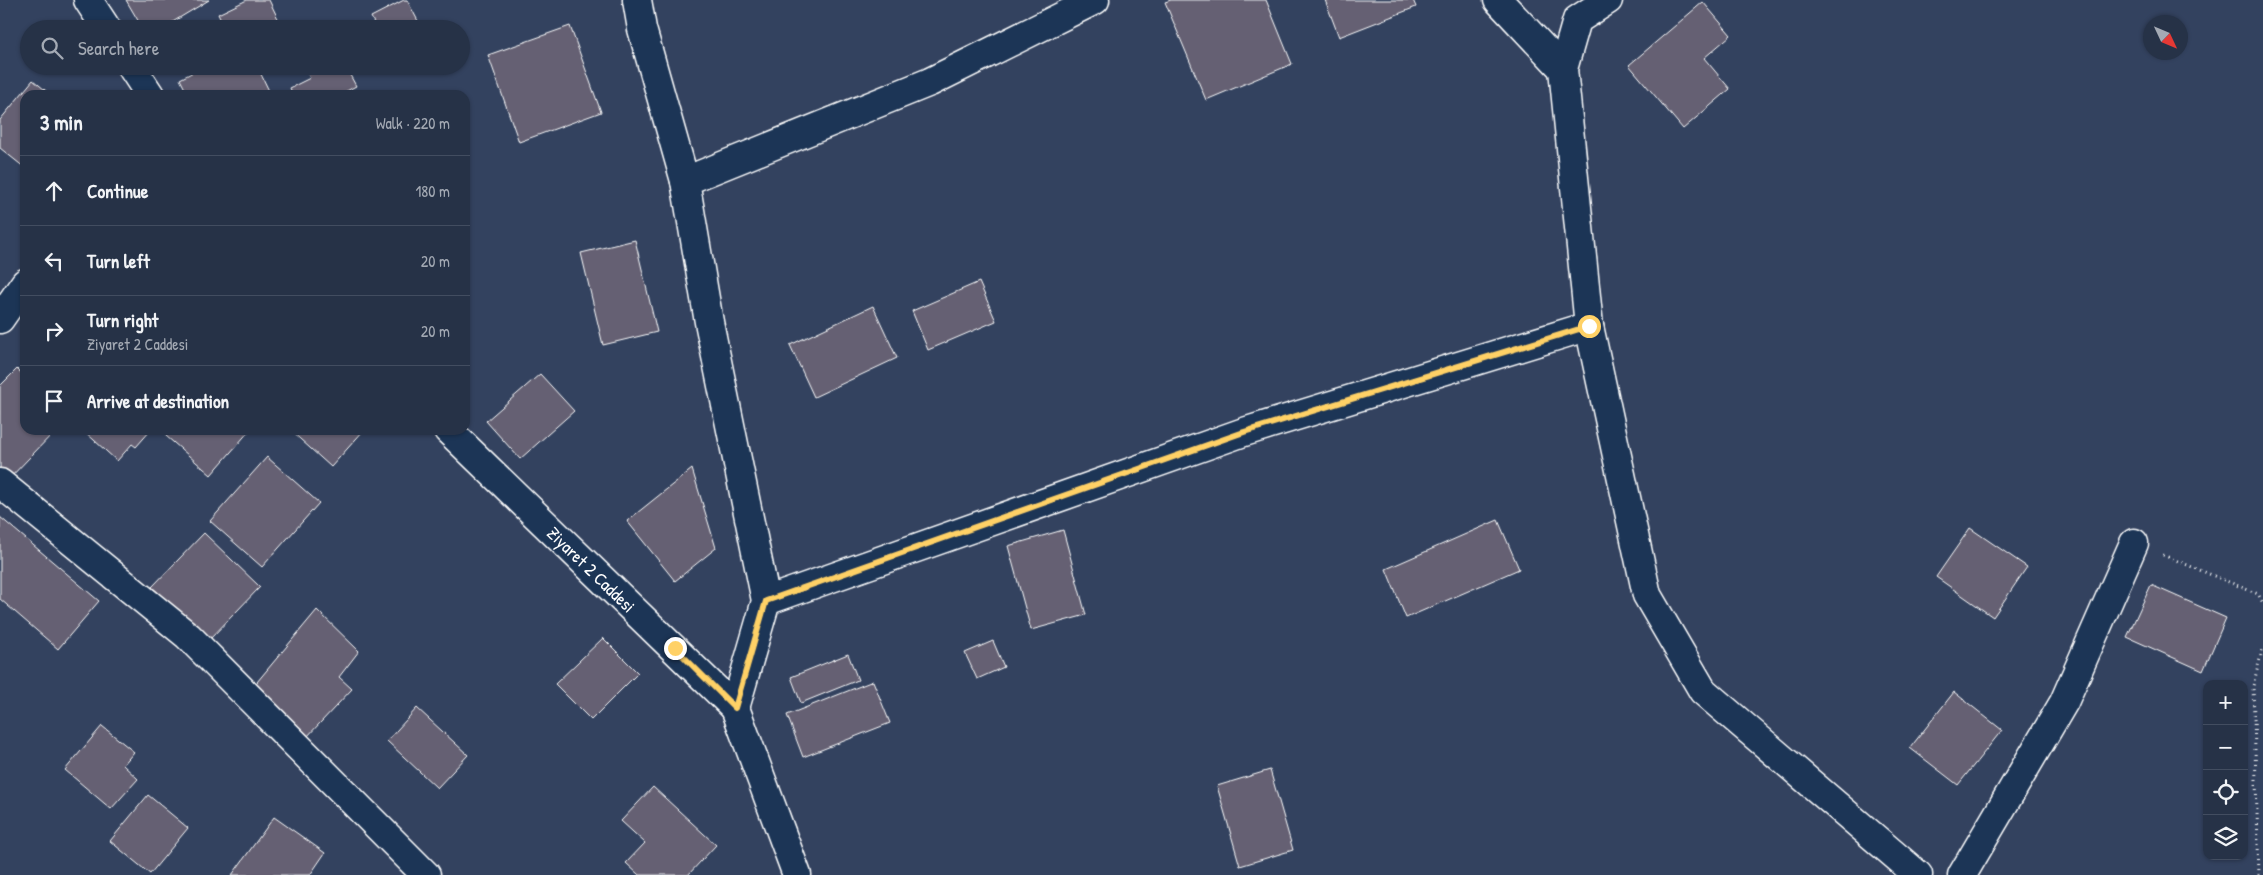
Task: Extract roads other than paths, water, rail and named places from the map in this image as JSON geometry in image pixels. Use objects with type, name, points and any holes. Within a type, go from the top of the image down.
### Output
[{"type":"street","points":[[88,0],[101,20]]},
{"type":"street","points":[[637,0],[642,29],[685,180],[709,322],[766,601],[735,708],[796,875]]},
{"type":"street","points":[[685,180],[930,82],[1095,0]]},
{"type":"street","points":[[1498,0],[1563,69]]},
{"type":"street","points":[[1608,0],[1577,20],[1563,69],[1589,326],[1647,595],[1703,691],[1918,875]]},
{"type":"street","points":[[137,75],[147,90]]},
{"type":"street","points":[[0,319],[20,290]]},
{"type":"street","points":[[766,601],[1244,432],[1589,326]]},
{"type":"street","name":"Ziyaret 2 Caddesi","points":[[453,435],[735,708]]},
{"type":"street","points":[[0,483],[188,636],[426,875]]},
{"type":"street","points":[[1962,875],[2064,702],[2134,544]]}]
